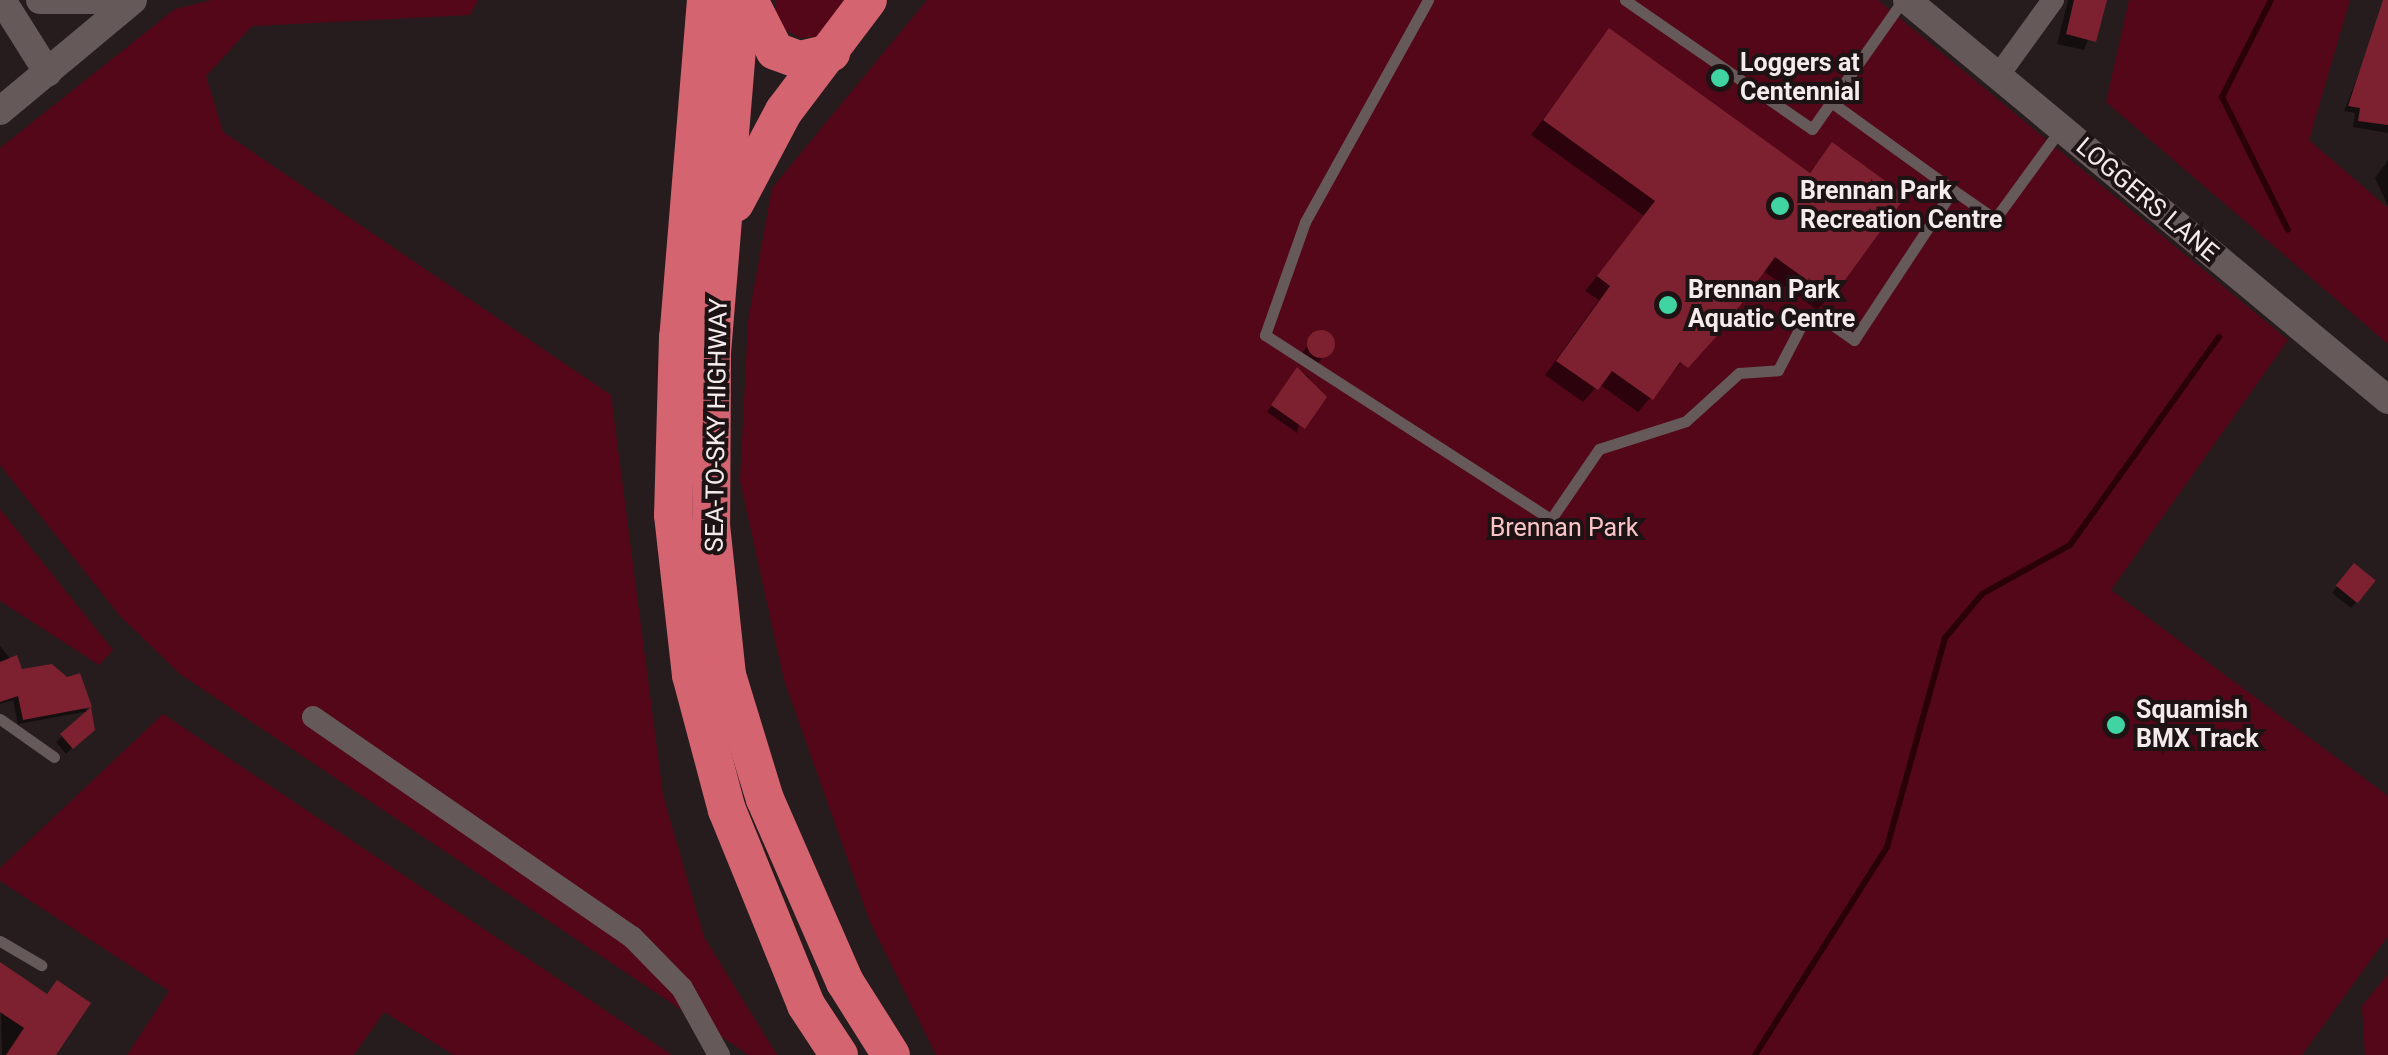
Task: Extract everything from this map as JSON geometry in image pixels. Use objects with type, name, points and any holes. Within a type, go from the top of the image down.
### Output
[{"type":"highway","points":[[749,0],[774,51],[800,60],[832,53]]},
{"type":"highway","points":[[724,233],[749,166],[868,0]]},
{"type":"highway","name":"SEA-TO-SKY HIGHWAY","points":[[714,2],[724,233],[711,526],[726,675],[766,799],[846,982],[891,1055]]},
{"type":"highway","name":"SEA-TO-SKY HIGHWAY","points":[[714,2],[674,495],[690,675],[727,810],[806,1005],[839,1055]]},
{"type":"street","points":[[2,0],[48,72]]},
{"type":"street","points":[[40,0],[116,0]]},
{"type":"street","points":[[0,111],[133,0]]},
{"type":"street","name":"LOGGERS LANE","points":[[1905,0],[2387,396]]},
{"type":"street","points":[[1998,76],[2053,0]]},
{"type":"street","points":[[313,716],[632,937],[682,988],[718,1055]]},
{"type":"lane","points":[[1428,0],[1304,222],[1265,335],[1550,518],[1599,449],[1686,421],[1739,374],[1778,370],[1803,322],[1826,321],[1854,340],[1954,190]]},
{"type":"lane","points":[[1625,0],[1812,129],[1905,0]]},
{"type":"lane","points":[[1831,102],[1995,220],[2061,128]]},
{"type":"lane","points":[[0,719],[54,757]]},
{"type":"lane","points":[[0,941],[41,965]]},
{"type":"green space","points":[[212,0],[478,0],[470,15],[252,26],[206,76],[223,132],[611,395],[663,795],[704,937],[777,1055],[749,1055],[180,674],[120,616],[0,465],[0,148],[175,9]]},
{"type":"green space","points":[[775,0],[847,0],[822,36],[800,38],[777,25]]},
{"type":"green space","name":"Brennan Park","points":[[927,0],[1878,0],[2288,340],[2111,590],[2388,796],[2388,936],[2302,1055],[936,1055],[870,922],[784,680],[740,481],[748,321],[772,188]]},
{"type":"green space","points":[[2129,0],[2350,0],[2309,140],[2388,208],[2388,344],[2106,102]]},
{"type":"green space","points":[[0,509],[113,650],[99,665],[0,601]]},
{"type":"green space","points":[[163,714],[672,1055],[454,1055],[384,1012],[354,1055],[127,1055],[169,991],[0,881],[0,868]]},
{"type":"green space","points":[[2388,974],[2388,1055],[2365,1055],[2362,1006]]},
{"type":"building","points":[[2074,0],[2107,0],[2096,42],[2066,34]]},
{"type":"building","points":[[2383,0],[2388,0],[2388,125],[2358,121],[2360,108],[2348,106]]},
{"type":"building","name":"Brennan Park Recreation Centre","points":[[1609,28],[1810,173],[1832,142],[1906,196],[1832,298],[1775,257],[1724,328],[1688,368],[1680,362],[1653,400],[1612,371],[1598,390],[1556,361],[1610,286],[1597,276],[1655,201],[1543,120]]},
{"type":"building","points":[[1321,330],[1331,334],[1335,344],[1331,354],[1321,358],[1311,354],[1307,344],[1311,334]]},
{"type":"building","points":[[1297,367],[1327,397],[1305,429],[1271,405]]},
{"type":"building","points":[[2354,563],[2376,581],[2358,603],[2336,586]]},
{"type":"building","points":[[17,655],[22,669],[52,664],[67,677],[80,673],[92,707],[23,720],[18,696],[0,702],[0,662]]},
{"type":"building","points":[[91,707],[95,730],[73,749],[60,734]]},
{"type":"building","points":[[0,962],[47,994],[57,980],[91,1003],[56,1055],[6,1055],[24,1028],[0,1012]]},
{"type":"waterway","points":[[2271,0],[2222,97],[2288,230]]},
{"type":"waterway","points":[[1755,1055],[1887,847],[1945,638],[1982,594],[2070,545],[2219,337]]},
{"type":"place","name":"Loggers at Centennial","points":[[1720,78]]},
{"type":"place","name":"Brennan Park Recreation Centre","points":[[1780,206]]},
{"type":"place","name":"Brennan Park Aquatic Centre","points":[[1668,305]]},
{"type":"place","name":"Squamish BMX Track","points":[[2116,725]]}]
